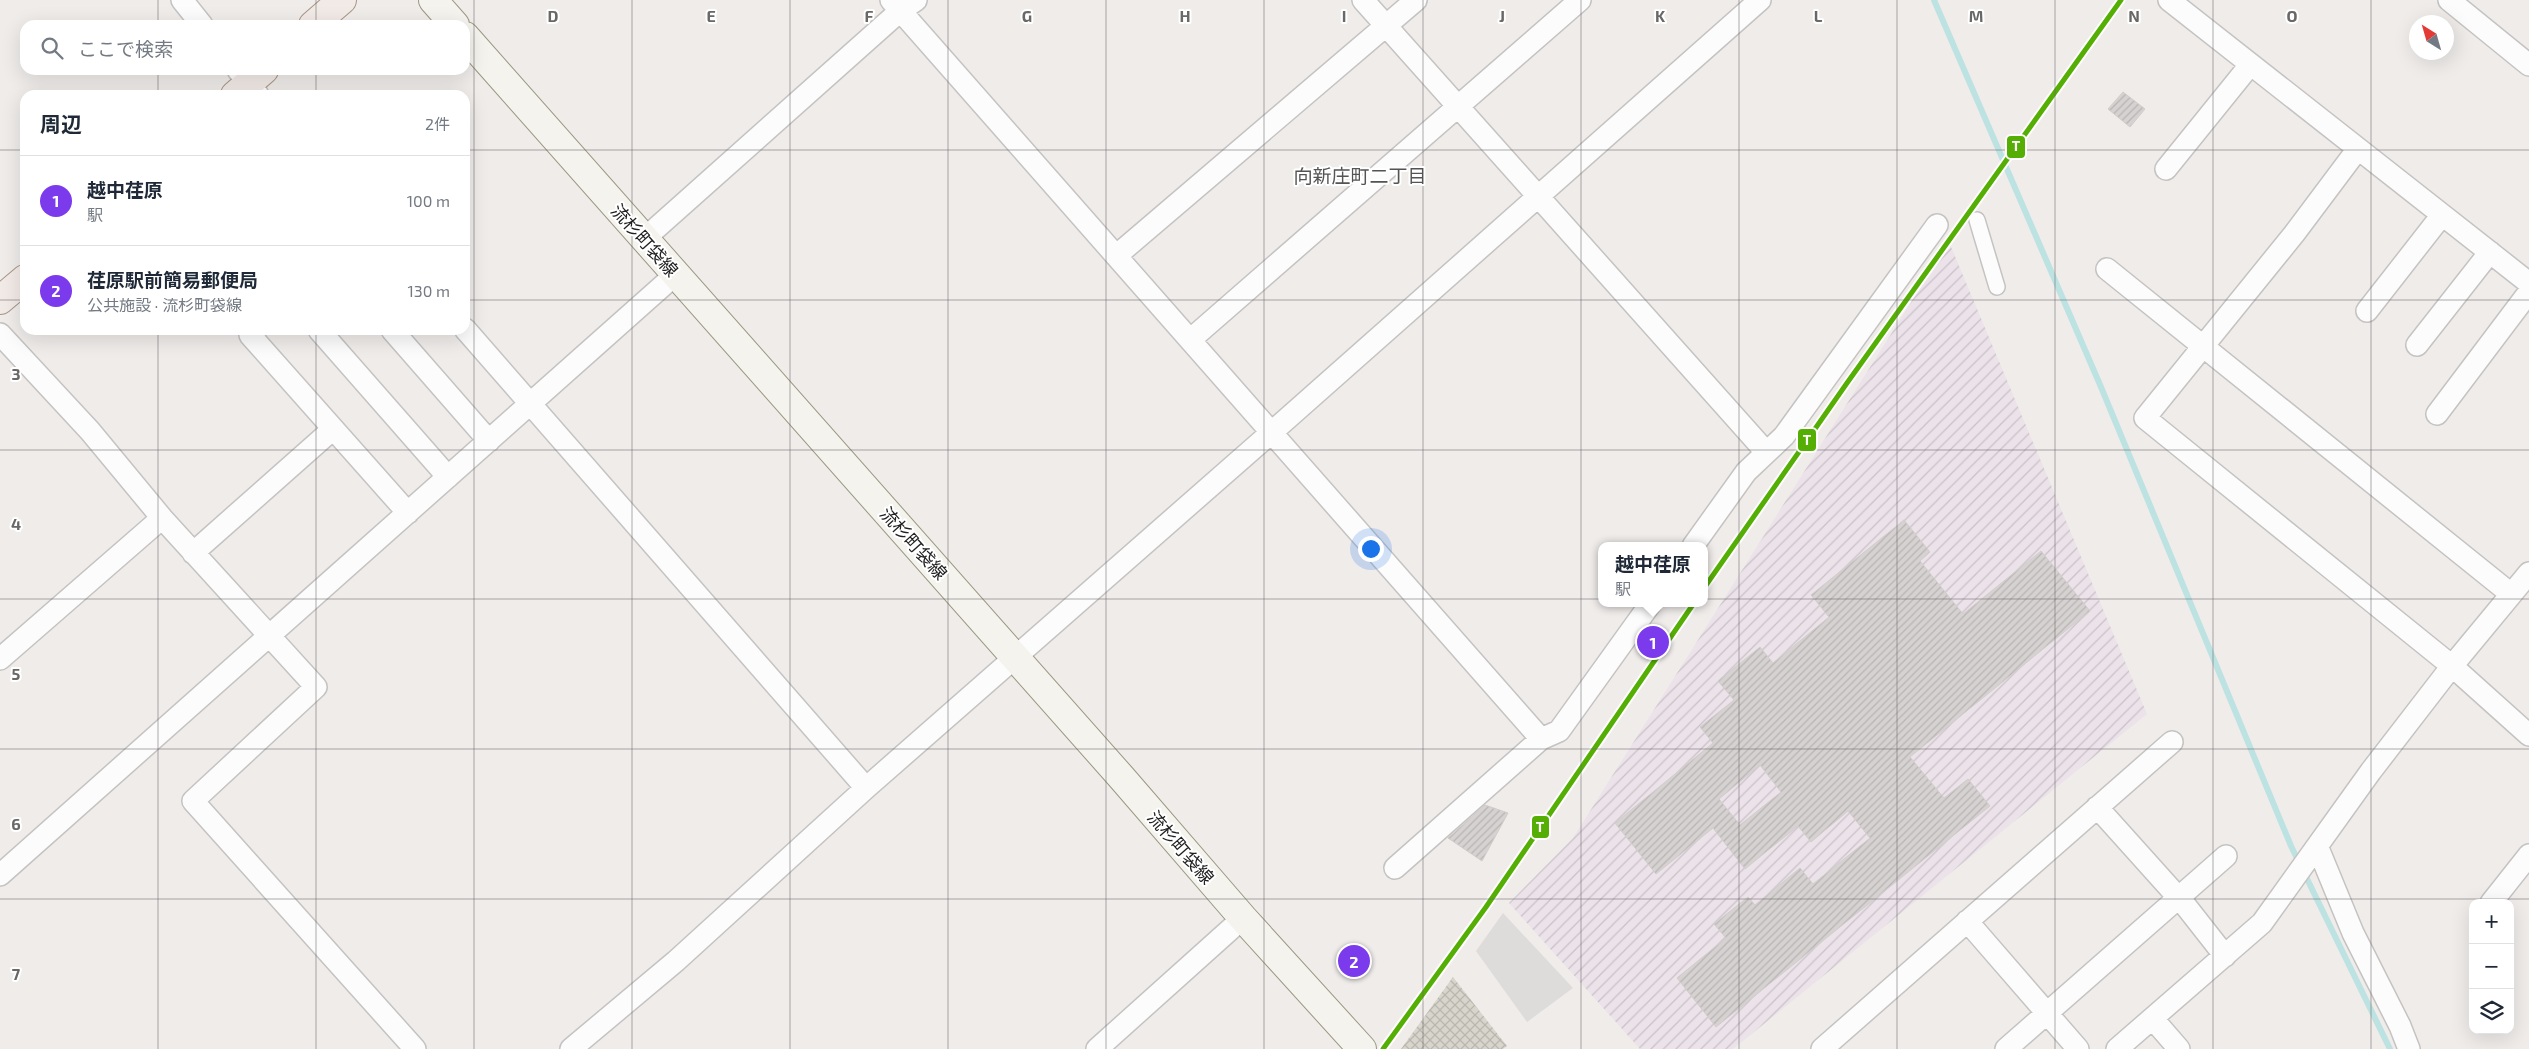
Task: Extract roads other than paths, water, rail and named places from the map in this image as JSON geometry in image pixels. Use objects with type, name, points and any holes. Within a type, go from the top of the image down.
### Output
[{"type":"main road","points":[[320,20],[342,0]]},
{"type":"main road","points":[[433,0],[451,20]]},
{"type":"main road","name":"流杉町袋線","points":[[470,42],[1015,657],[1243,918],[1362,1049]]},
{"type":"main road","points":[[0,300],[20,283]]},
{"type":"street","points":[[182,0],[198,20]]},
{"type":"street","points":[[1363,0],[1458,104],[1766,452]]},
{"type":"street","points":[[1116,256],[1416,0]]},
{"type":"street","points":[[1190,340],[1458,104],[1580,0]]},
{"type":"street","points":[[571,1049],[676,961],[866,788],[1760,0]]},
{"type":"street","points":[[2169,0],[2357,150],[2529,283]]},
{"type":"street","points":[[2449,0],[2529,65]]},
{"type":"street","points":[[644,239],[902,4],[1116,256],[1540,739]]},
{"type":"street","points":[[2166,169],[2250,64]]},
{"type":"street","points":[[2357,150],[2294,234],[2145,418],[2452,666],[2529,735]]},
{"type":"street","points":[[2367,311],[2442,215]]},
{"type":"street","points":[[1977,220],[1997,287]]},
{"type":"street","points":[[1696,542],[1746,472],[1784,436],[1937,226]]},
{"type":"street","points":[[2417,346],[2490,252]]},
{"type":"street","points":[[2107,269],[2511,594]]},
{"type":"street","points":[[0,875],[676,274]]},
{"type":"street","points":[[2437,414],[2529,292]]},
{"type":"street","points":[[0,334],[90,431],[162,518],[316,687],[193,801],[415,1049]]},
{"type":"street","points":[[250,335],[408,513]]},
{"type":"street","points":[[323,335],[448,477]]},
{"type":"street","points":[[396,335],[489,441]]},
{"type":"street","points":[[470,335],[866,788]]},
{"type":"street","points":[[193,553],[333,429]]},
{"type":"street","points":[[0,659],[162,518]]},
{"type":"street","points":[[2117,1049],[2262,923],[2318,848],[2371,771],[2452,666],[2529,573]]},
{"type":"street","points":[[1395,868],[1540,739],[1559,732],[1648,607]]},
{"type":"street","points":[[1833,1046],[1967,922],[2172,742]]},
{"type":"street","points":[[2097,807],[2178,898],[2225,956]]},
{"type":"street","points":[[2318,848],[2353,933],[2410,1049]]},
{"type":"street","points":[[2006,1049],[2226,856]]},
{"type":"street","points":[[2494,899],[2529,856]]},
{"type":"street","points":[[1097,1049],[1243,918]]},
{"type":"street","points":[[1967,922],[2078,1049]]},
{"type":"street","points":[[2153,1019],[2179,1049]]},
{"type":"waterway","points":[[1934,0],[2101,387],[2291,846],[2390,1049]]},
{"type":"place","name":"越中荏原","points":[[1653,642]]},
{"type":"place","name":"荏原駅前簡易郵便局","points":[[1354,961]]},
{"type":"district","name":"向新庄町二丁目","points":[[1360,175]]}]
